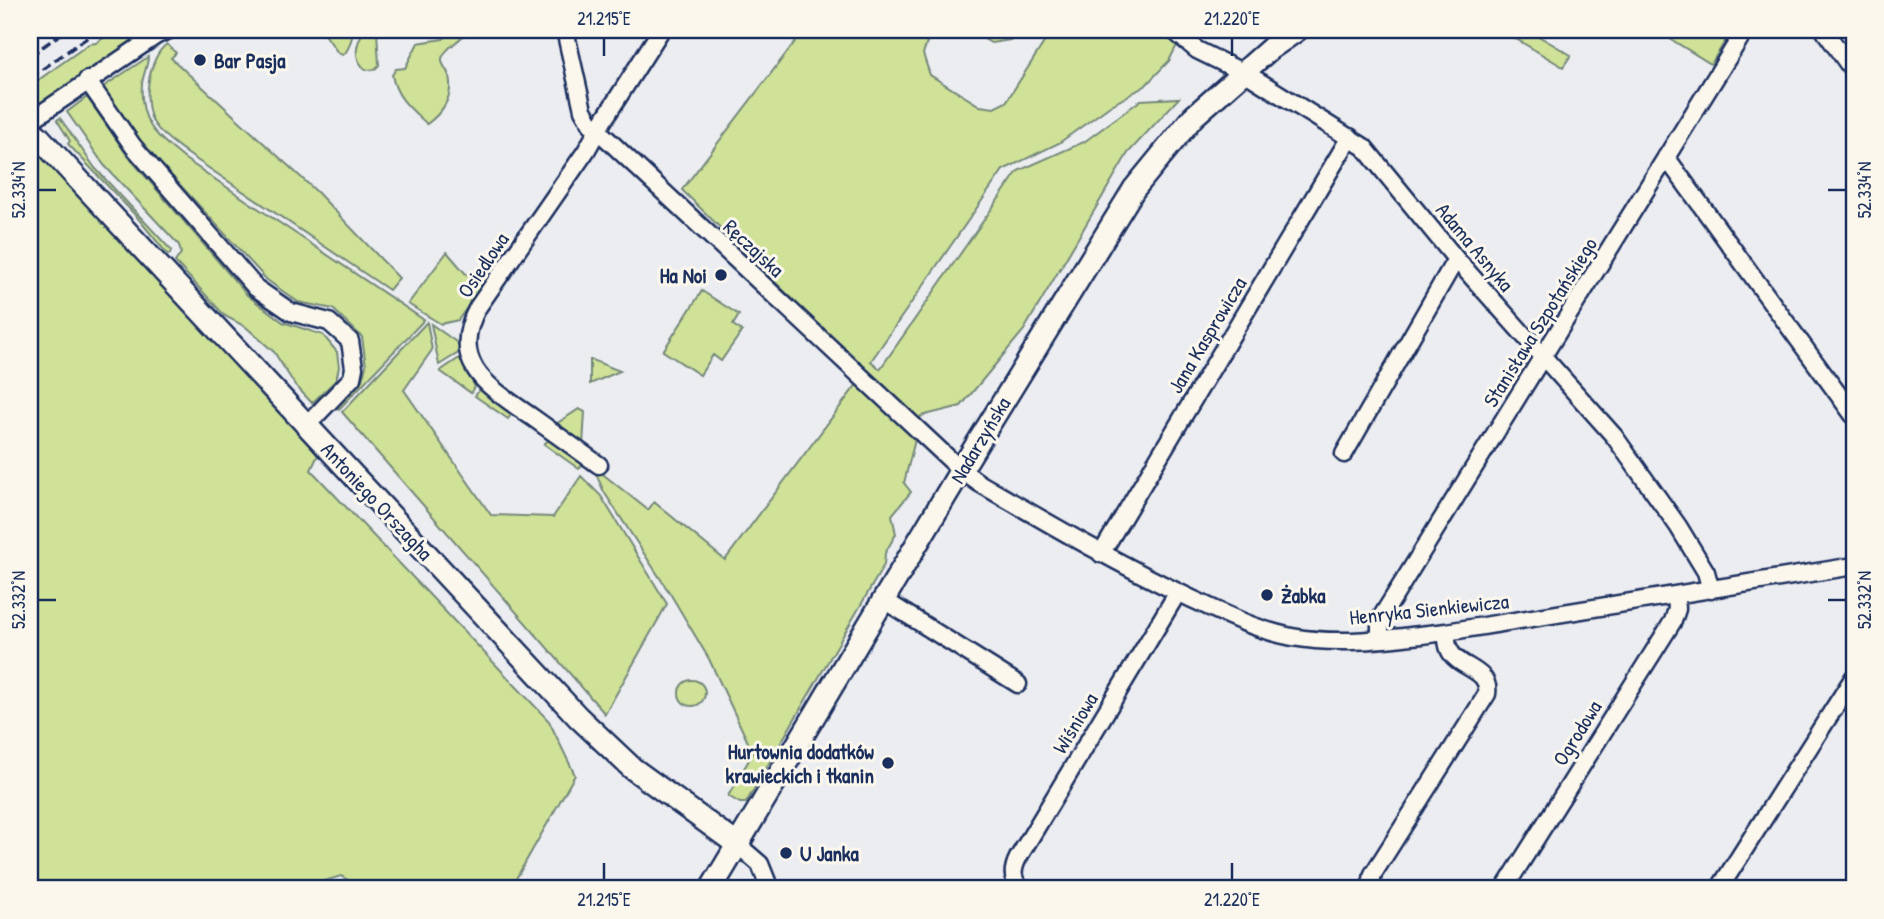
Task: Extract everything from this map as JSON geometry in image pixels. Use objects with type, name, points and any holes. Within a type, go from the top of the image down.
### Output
[{"type":"main road","name":"Nadarzyńska","points":[[711,889],[961,470],[1134,190],[1193,117],[1242,72],[1297,30]]},
{"type":"main road","name":"Antoniego Orszagha","points":[[37,122],[307,425],[578,718],[611,750],[653,784],[738,845]]},
{"type":"street","points":[[37,122],[87,80],[156,35],[169,30]]},
{"type":"street","name":"Ręczajska","points":[[565,30],[583,110],[598,130],[961,470]]},
{"type":"street","name":"Osiedlowa","points":[[599,464],[485,385],[470,356],[468,331],[478,307],[586,151],[661,30]]},
{"type":"street","name":"Adama Asnyka","points":[[1173,30],[1197,50],[1242,72],[1350,137],[1375,159],[1456,259],[1614,436],[1653,489],[1706,572],[1711,590]]},
{"type":"street","name":"Stanisława Szpotańskiego","points":[[1380,639],[1382,616],[1745,30]]},
{"type":"street","points":[[1824,30],[1854,72]]},
{"type":"street","points":[[87,80],[133,146],[256,288],[291,312],[329,322],[350,341],[354,368],[352,378],[307,425]]},
{"type":"street","name":"Jana Kasprowicza","points":[[1101,554],[1350,137]]},
{"type":"street","points":[[1667,157],[1854,416]]},
{"type":"street","points":[[1345,454],[1456,259]]},
{"type":"street","name":"Henryka Sienkiewicza","points":[[961,470],[1101,554],[1178,592],[1276,634],[1321,640],[1380,639],[1446,632],[1854,566]]},
{"type":"street","name":"Wiśniowa","points":[[1018,883],[1013,868],[1018,858],[1178,592]]},
{"type":"street","name":"Ogrodowa","points":[[1504,889],[1674,621],[1676,596]]},
{"type":"street","points":[[884,600],[1018,684]]},
{"type":"street","points":[[1375,889],[1371,885],[1373,874],[1487,694],[1488,684],[1485,678],[1455,658],[1449,650],[1446,632]]},
{"type":"street","points":[[1719,889],[1854,677]]},
{"type":"street","points":[[738,845],[761,864],[770,889]]},
{"type":"green space","points":[[115,30],[155,30],[39,107],[30,92],[30,86],[89,44],[96,43]]},
{"type":"green space","points":[[322,30],[355,30],[348,50],[343,55],[338,53]]},
{"type":"green space","points":[[364,30],[377,31],[379,65],[375,69],[366,70],[357,56],[357,46]]},
{"type":"green space","points":[[804,30],[941,30],[928,39],[923,54],[930,75],[980,106],[994,108],[1006,102],[1052,30],[1162,30],[1178,43],[1169,61],[1145,86],[1110,106],[1059,143],[1003,170],[871,361],[880,369],[1018,171],[1084,142],[1141,100],[1179,98],[1128,153],[1024,330],[961,406],[921,416],[904,483],[911,492],[892,515],[896,534],[885,553],[884,565],[746,803],[740,803],[728,796],[753,753],[709,659],[604,492],[596,474],[599,471],[648,510],[654,502],[725,560],[866,372],[682,190]]},
{"type":"green space","points":[[969,30],[1017,30],[1010,40],[991,43]]},
{"type":"green space","points":[[1501,30],[1528,30],[1571,55],[1563,67]]},
{"type":"green space","points":[[1656,30],[1732,30],[1711,64]]},
{"type":"green space","points":[[452,31],[463,36],[442,59],[449,76],[450,91],[442,109],[427,124],[401,97],[392,75],[396,69],[405,68],[418,43],[443,39]]},
{"type":"green space","points":[[167,44],[176,53],[171,58],[317,192],[399,278],[389,290],[188,154],[158,129],[148,106],[149,82],[155,59]]},
{"type":"green space","points":[[148,57],[142,98],[147,119],[158,136],[185,159],[424,320],[339,409],[337,407],[362,380],[366,366],[362,337],[333,309],[298,302],[267,280],[140,141],[103,87]]},
{"type":"green space","points":[[87,97],[127,155],[247,295],[283,322],[323,335],[337,352],[339,367],[336,380],[312,403],[295,385],[274,352],[246,327],[225,316],[175,262],[181,253],[179,245],[104,165],[67,112]]},
{"type":"green space","points":[[60,118],[95,168],[171,250],[170,254],[168,255],[137,217],[68,144],[70,141],[57,120]]},
{"type":"green space","points":[[30,141],[249,376],[318,455],[311,470],[549,721],[575,775],[513,884],[505,889],[364,889],[341,876],[305,887],[283,879],[272,881],[261,889],[30,889]]},
{"type":"green space","points":[[447,252],[465,273],[481,283],[481,288],[458,320],[441,324],[408,304]]},
{"type":"green space","points":[[702,291],[739,315],[733,325],[742,331],[721,361],[713,355],[700,375],[663,351]]},
{"type":"green space","points":[[427,322],[432,350],[404,390],[491,515],[553,517],[581,476],[601,496],[667,604],[605,714],[342,412]]},
{"type":"green space","points":[[431,324],[459,344],[460,352],[439,365]]},
{"type":"green space","points":[[461,357],[475,387],[471,393],[440,371]]},
{"type":"green space","points":[[592,360],[620,371],[590,384]]},
{"type":"green space","points":[[481,388],[514,411],[508,419],[475,396]]},
{"type":"green space","points":[[579,409],[585,412],[583,446],[553,426]]},
{"type":"green space","points":[[550,439],[584,463],[579,469],[544,444]]},
{"type":"green space","points":[[692,680],[701,684],[705,693],[701,702],[692,706],[683,702],[679,693],[683,684]]},
{"type":"railway","points":[[30,56],[66,30]]},
{"type":"railway","points":[[30,78],[98,30]]},
{"type":"place","name":"Bar Pasja","points":[[200,60]]},
{"type":"place","name":"Ha Noi","points":[[721,275]]},
{"type":"place","name":"Żabka","points":[[1267,595]]},
{"type":"place","name":"Hurtownia dodatków krawieckich i tkanin","points":[[888,763]]},
{"type":"place","name":"U Janka","points":[[786,853]]}]
